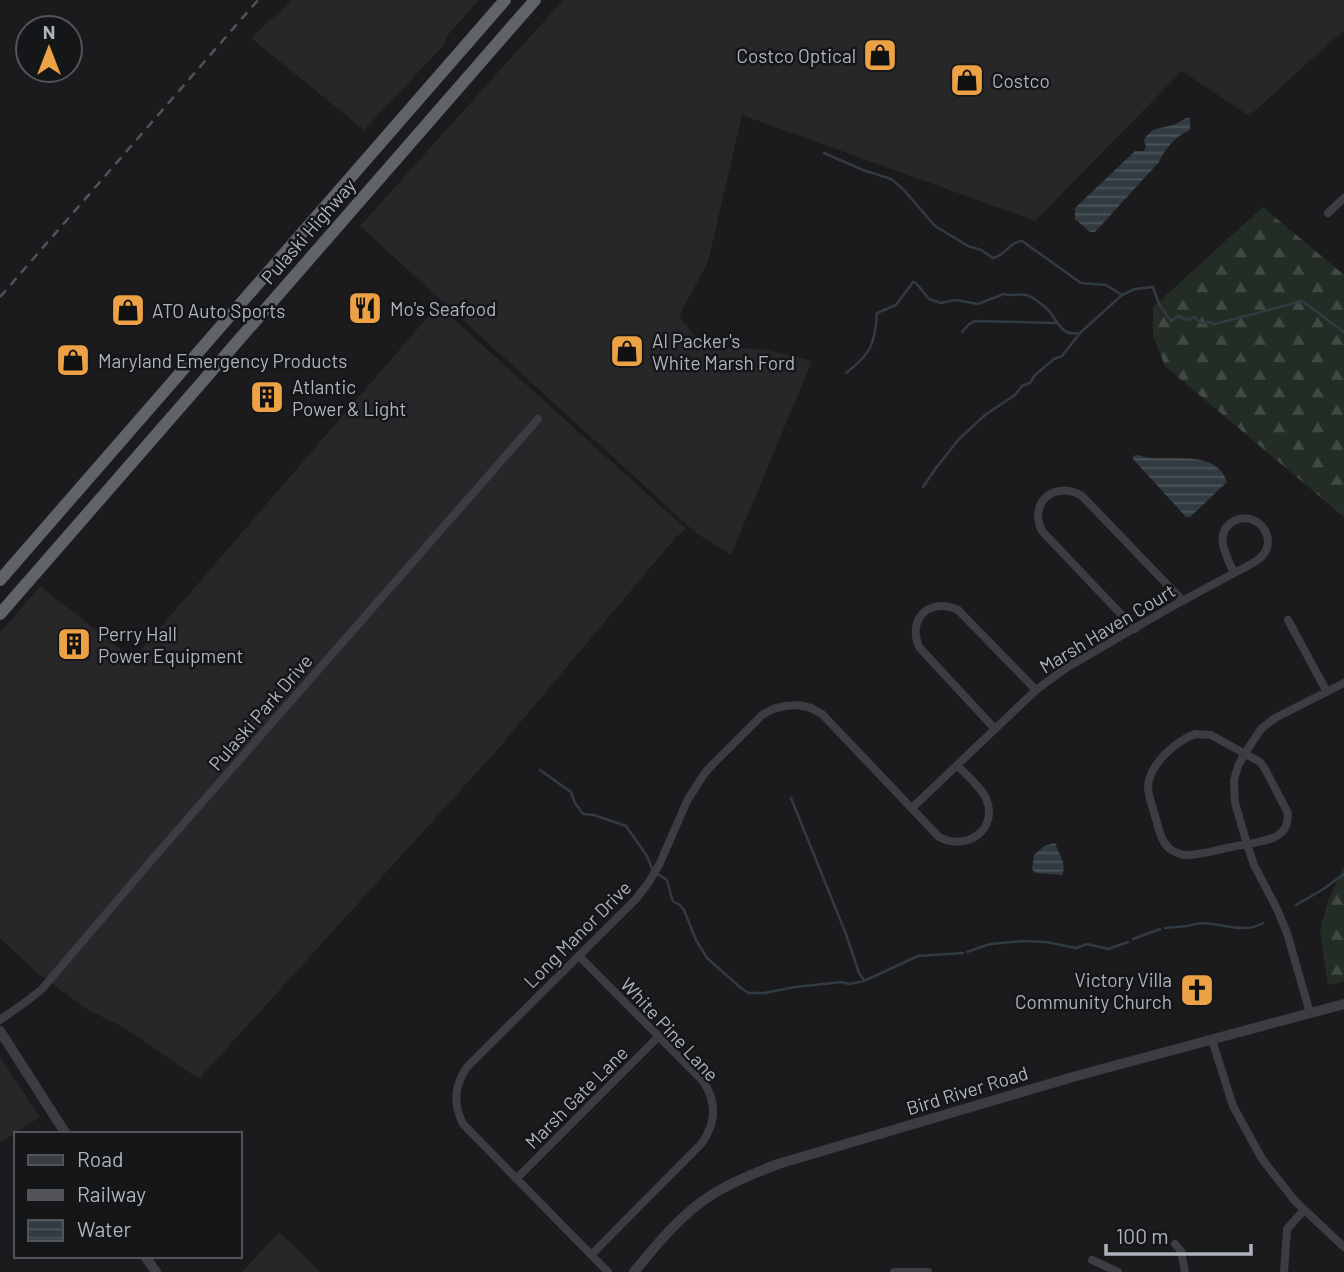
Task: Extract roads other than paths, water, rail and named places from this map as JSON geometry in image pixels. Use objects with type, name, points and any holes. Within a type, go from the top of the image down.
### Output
[{"type":"highway","name":"Pulaski Highway","points":[[0,580],[505,0]]},
{"type":"highway","name":"Pulaski Highway","points":[[0,614],[535,0]]},
{"type":"street","points":[[1328,213],[1344,198]]},
{"type":"street","name":"Pulaski Park Drive","points":[[0,1020],[42,989],[538,419]]},
{"type":"street","points":[[1135,629],[1042,531],[1038,511],[1042,501],[1050,494],[1066,490],[1082,496],[1182,601]]},
{"type":"street","name":"Marsh Haven Court","points":[[912,808],[1036,690],[1066,668],[1259,559],[1267,549],[1268,540],[1266,531],[1253,519],[1235,520],[1223,534],[1223,547],[1234,573]]},
{"type":"street","points":[[995,729],[919,647],[915,629],[923,612],[940,605],[958,610],[1036,690]]},
{"type":"street","points":[[1288,620],[1327,692]]},
{"type":"street","points":[[1310,1013],[1287,933],[1254,865],[1247,844],[1238,813],[1234,780],[1238,766],[1261,729],[1275,718],[1344,682]]},
{"type":"street","name":"Long Manor Drive","points":[[608,1272],[463,1124],[456,1105],[457,1085],[467,1067],[636,899],[660,863],[687,801],[704,774],[762,715],[773,709],[798,705],[822,714],[939,836],[955,843],[979,834],[988,819],[987,802],[982,791],[957,765]]},
{"type":"street","points":[[1204,734],[1245,753],[1260,762],[1265,769],[1288,813],[1285,829],[1263,841],[1183,855],[1171,851],[1162,838],[1148,789],[1149,780],[1158,764],[1186,737],[1204,734]]},
{"type":"street","name":"White Pine Lane","points":[[579,956],[707,1087],[713,1106],[711,1126],[702,1143],[591,1255]]},
{"type":"street","name":"Bird River Road","points":[[634,1272],[665,1235],[697,1205],[748,1176],[798,1158],[1039,1086],[1344,1004]]},
{"type":"street","points":[[0,1031],[65,1132]]},
{"type":"street","name":"Marsh Gate Lane","points":[[516,1179],[659,1037]]},
{"type":"street","points":[[1212,1040],[1228,1093],[1262,1159],[1304,1210],[1344,1247]]},
{"type":"street","points":[[1284,1272],[1287,1229],[1304,1210]]},
{"type":"street","points":[[1175,1244],[1181,1251],[1185,1272]]},
{"type":"street","points":[[1092,1260],[1118,1272]]},
{"type":"street","points":[[894,1272],[928,1272]]},
{"type":"water","points":[[1190,118],[1190,130],[1172,143],[1159,162],[1095,232],[1090,232],[1075,219],[1075,208],[1135,151],[1144,151],[1144,140],[1149,133]]},
{"type":"water","points":[[1133,456],[1206,461],[1222,472],[1227,482],[1190,517],[1186,517],[1133,459]]},
{"type":"water","points":[[1055,843],[1063,863],[1062,875],[1035,873],[1032,869],[1034,855],[1044,846]]},
{"type":"waterway","points":[[824,153],[891,179],[935,226],[993,258],[1022,241],[1081,283],[1106,285],[1122,295]]},
{"type":"waterway","points":[[846,373],[870,348],[877,313],[896,305],[913,282],[929,299],[941,303],[955,300],[978,304],[1004,294],[1028,296],[1049,311],[1062,329],[1078,333]]},
{"type":"waterway","points":[[923,487],[959,439],[985,415],[1015,395],[1022,386],[1030,383],[1035,375],[1054,359],[1062,356],[1081,332],[1122,295],[1135,289],[1153,287],[1159,304],[1171,321],[1178,316],[1187,320],[1194,317],[1201,323],[1215,324],[1302,301],[1344,332]]},
{"type":"waterway","points":[[962,332],[975,321],[1056,323]]},
{"type":"waterway","points":[[540,770],[571,792],[583,814],[626,826],[647,856],[653,871],[667,880],[672,899],[684,910],[696,940],[707,958],[749,993],[842,982],[849,984],[864,981],[918,956],[963,953]]},
{"type":"waterway","points":[[791,798],[864,980]]},
{"type":"waterway","points":[[1296,905],[1344,874]]},
{"type":"waterway","points":[[1165,928],[1203,923],[1249,928],[1263,923]]},
{"type":"waterway","points":[[1133,939],[1160,929]]},
{"type":"waterway","points":[[967,952],[990,944],[1023,941],[1076,948],[1087,944],[1108,949],[1128,942]]},
{"type":"railway","points":[[0,297],[258,0]]},
{"type":"place","name":"Costco Optical","points":[[880,55]]},
{"type":"place","name":"Costco","points":[[967,80]]},
{"type":"place","name":"Mo's Seafood","points":[[365,308]]},
{"type":"place","name":"ATO Auto Sports","points":[[128,310]]},
{"type":"place","name":"Al Packer's White Marsh Ford","points":[[627,351]]},
{"type":"place","name":"Maryland Emergency Products","points":[[73,360]]},
{"type":"place","name":"Atlantic Power & Light","points":[[267,397]]},
{"type":"place","name":"Perry Hall Power Equipment","points":[[74,644]]},
{"type":"place","name":"Victory Villa Community Church","points":[[1197,990]]}]
